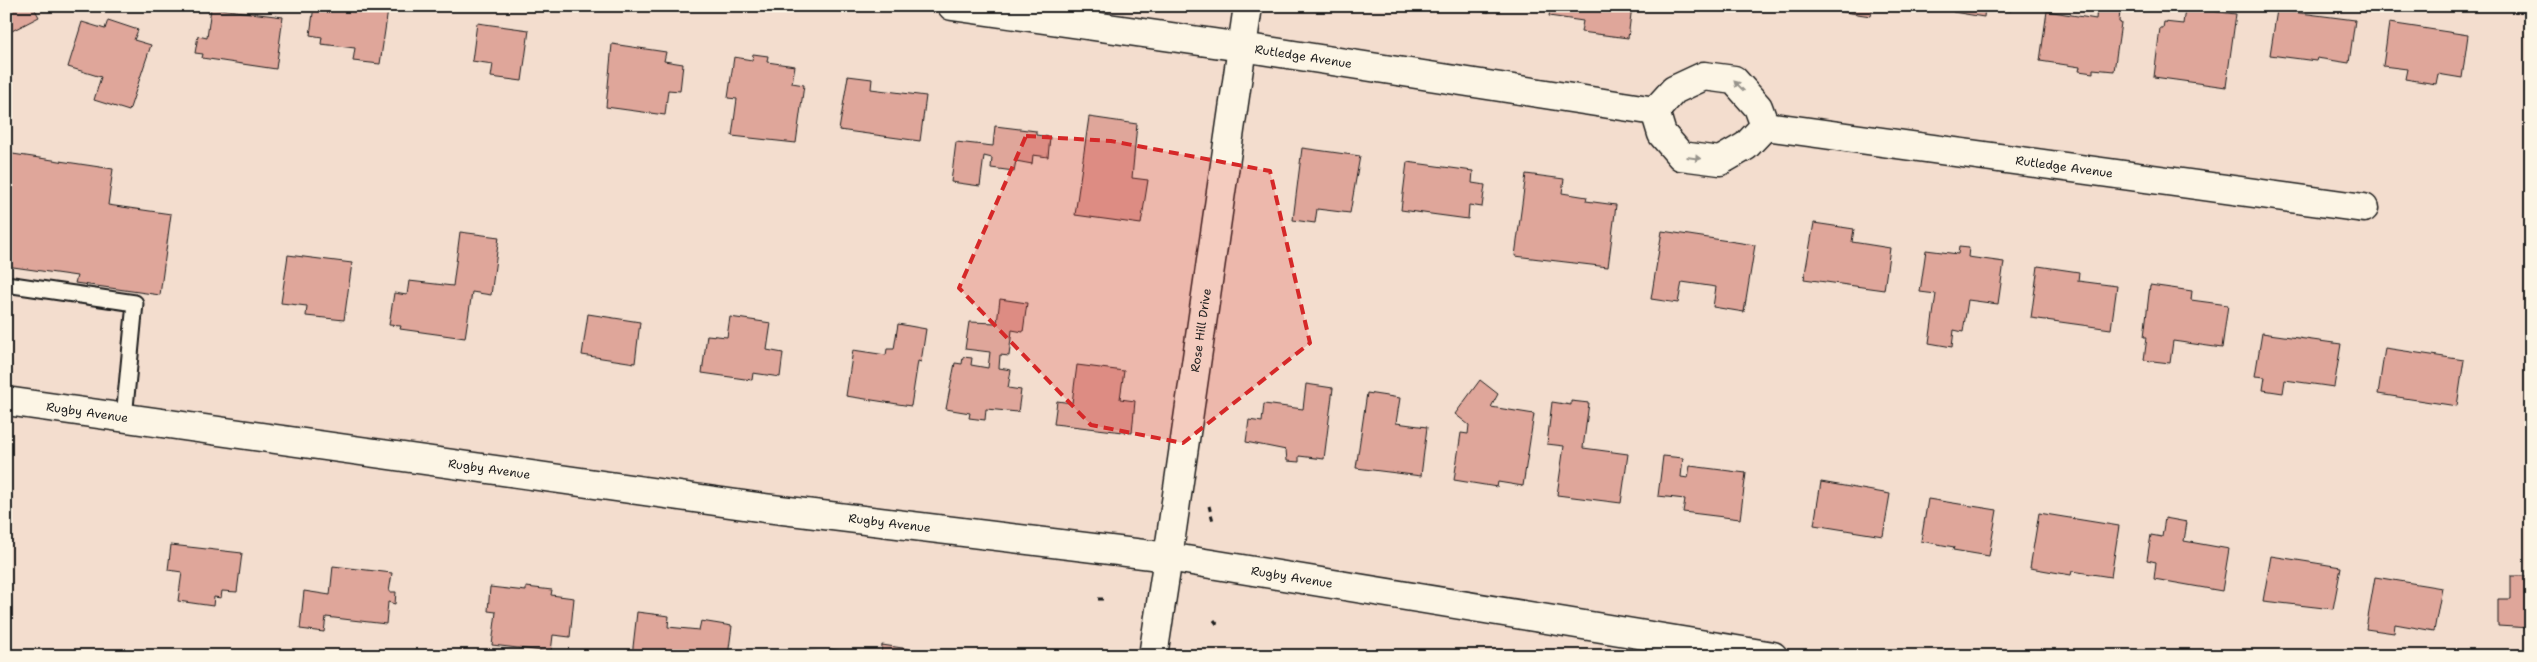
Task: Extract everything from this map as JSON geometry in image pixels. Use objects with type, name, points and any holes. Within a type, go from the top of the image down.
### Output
[{"type":"street","name":"Rutledge Avenue","points":[[952,6],[1242,47],[1655,111]]},
{"type":"street","name":"Rose Hill Drive","points":[[1153,656],[1248,6]]},
{"type":"street","points":[[1704,76],[1734,80],[1758,106],[1765,126],[1746,146],[1720,161],[1681,156],[1662,134],[1655,111],[1674,90],[1704,76]]},
{"type":"street","name":"Rutledge Avenue","points":[[1765,126],[2364,208]]},
{"type":"street","name":"Rugby Avenue","points":[[6,401],[765,508],[1168,557],[1773,656]]},
{"type":"lane","points":[[6,284],[135,303],[124,418]]},
{"type":"path","points":[[1208,506],[1213,521]]},
{"type":"path","points":[[1098,599],[1106,600]]},
{"type":"highlighted area","points":[[1026,136],[1111,141],[1270,171],[1310,343],[1183,443],[1091,425],[959,288]]},
{"type":"building","points":[[6,6],[33,6],[39,17],[6,34]]},
{"type":"building","points":[[314,6],[365,6],[388,10],[380,64],[353,61],[355,48],[321,44],[322,37],[310,35]]},
{"type":"building","points":[[1472,6],[1490,6],[1489,12],[1471,10]]},
{"type":"building","points":[[1551,6],[1632,6],[1628,38],[1581,32],[1583,21],[1549,16]]},
{"type":"building","points":[[1838,6],[1873,6],[1871,16],[1837,11]]},
{"type":"building","points":[[1954,6],[2011,6],[2011,11],[1985,7],[1984,17],[1953,12]]},
{"type":"building","points":[[2097,7],[2120,10],[2119,22],[2121,23],[2114,71],[2093,69],[2093,73],[2079,71],[2080,67],[2040,61],[2047,11],[2096,19]]},
{"type":"building","points":[[211,8],[283,17],[276,69],[202,58],[203,54],[195,53],[198,36],[207,38]]},
{"type":"building","points":[[2185,8],[2236,14],[2226,87],[2154,77],[2160,28],[2163,28],[2164,22],[2183,24]]},
{"type":"building","points":[[2277,10],[2355,20],[2349,63],[2317,58],[2316,61],[2270,55]]},
{"type":"building","points":[[108,20],[138,30],[134,40],[151,45],[129,111],[94,100],[101,77],[68,67],[82,22],[105,29]]},
{"type":"building","points":[[477,23],[529,30],[522,81],[491,77],[493,64],[472,61]]},
{"type":"building","points":[[2389,23],[2468,35],[2462,78],[2438,74],[2436,84],[2405,79],[2407,69],[2383,66]]},
{"type":"building","points":[[612,44],[666,52],[664,61],[683,64],[680,91],[668,90],[665,115],[606,107]]},
{"type":"building","points":[[753,54],[768,56],[767,62],[795,66],[792,83],[804,85],[796,143],[732,136],[737,99],[728,98],[734,57],[752,60]]},
{"type":"building","points":[[848,76],[872,79],[871,89],[926,96],[920,141],[839,130]]},
{"type":"building","points":[[1089,117],[1137,124],[1132,178],[1148,180],[1141,224],[1075,215]]},
{"type":"building","points":[[995,126],[1036,131],[1036,135],[1050,137],[1048,157],[1033,155],[1032,164],[1016,161],[1014,171],[991,168],[992,158],[984,156],[980,186],[951,182],[956,142],[993,146]]},
{"type":"building","points":[[1302,148],[1360,156],[1350,213],[1317,209],[1315,223],[1293,220]]},
{"type":"building","points":[[6,153],[113,169],[108,205],[171,214],[160,295],[75,283],[77,276],[6,266]]},
{"type":"building","points":[[1407,162],[1473,171],[1472,183],[1485,185],[1482,207],[1469,205],[1468,219],[1401,210]]},
{"type":"building","points":[[1526,174],[1564,179],[1562,193],[1587,197],[1586,201],[1616,205],[1608,267],[1515,256]]},
{"type":"building","points":[[1814,223],[1854,229],[1852,242],[1890,248],[1884,290],[1804,279]]},
{"type":"building","points":[[1662,231],[1755,245],[1744,312],[1713,307],[1716,287],[1682,282],[1678,303],[1651,299]]},
{"type":"building","points":[[460,232],[499,237],[491,295],[472,292],[465,338],[400,329],[401,326],[389,325],[394,293],[407,295],[409,281],[453,286]]},
{"type":"building","points":[[1959,247],[1969,248],[1968,257],[2004,262],[1998,304],[1968,300],[1963,332],[1954,330],[1952,347],[1929,343],[1936,294],[1920,292],[1926,250],[1958,254]]},
{"type":"building","points":[[288,255],[352,263],[344,320],[306,316],[307,306],[281,303]]},
{"type":"building","points":[[2038,266],[2079,272],[2078,281],[2117,286],[2111,329],[2031,318]]},
{"type":"building","points":[[2150,285],[2192,291],[2191,300],[2228,305],[2222,348],[2173,341],[2170,363],[2144,360],[2147,337],[2144,337]]},
{"type":"building","points":[[1000,299],[1027,303],[1023,332],[1012,330],[1009,356],[1000,355],[999,368],[1011,370],[1008,388],[1021,390],[1018,412],[986,409],[985,420],[969,418],[970,413],[946,409],[955,363],[962,364],[963,357],[972,358],[971,365],[988,368],[990,352],[965,349],[969,322],[997,323]]},
{"type":"building","points":[[588,314],[640,322],[635,363],[582,355]]},
{"type":"building","points":[[730,317],[771,323],[767,350],[783,353],[780,377],[753,373],[752,380],[702,373],[707,335],[727,337]]},
{"type":"building","points":[[898,324],[926,329],[921,362],[918,361],[911,406],[846,396],[853,350],[886,355],[887,349],[894,349]]},
{"type":"building","points":[[2262,333],[2341,344],[2334,387],[2285,380],[2283,393],[2263,390],[2265,377],[2255,376]]},
{"type":"building","points":[[2385,348],[2464,360],[2457,406],[2378,394]]},
{"type":"building","points":[[1077,365],[1124,371],[1120,399],[1135,401],[1132,433],[1054,424],[1057,401],[1072,403]]},
{"type":"building","points":[[1480,380],[1498,394],[1491,407],[1534,414],[1523,486],[1498,482],[1497,487],[1454,480],[1461,433],[1468,434],[1469,425],[1455,414]]},
{"type":"building","points":[[1306,384],[1333,388],[1324,459],[1299,456],[1299,462],[1287,461],[1286,450],[1246,442],[1249,420],[1262,422],[1264,404],[1303,409]]},
{"type":"building","points":[[1367,393],[1400,398],[1396,423],[1427,427],[1421,476],[1356,468]]},
{"type":"building","points":[[1571,401],[1589,403],[1583,448],[1628,454],[1621,503],[1557,495],[1564,446],[1547,444],[1552,402],[1571,405]]},
{"type":"building","points":[[1663,456],[1683,458],[1681,477],[1688,478],[1690,466],[1746,473],[1740,519],[1683,512],[1685,499],[1658,496]]},
{"type":"building","points":[[1821,482],[1890,494],[1883,536],[1814,525]]},
{"type":"building","points":[[1928,499],[1997,510],[1989,556],[1953,550],[1954,547],[1921,541]]},
{"type":"building","points":[[2039,513],[2119,526],[2111,577],[2072,571],[2071,575],[2030,568]]},
{"type":"building","points":[[2165,518],[2187,522],[2184,541],[2229,549],[2222,591],[2154,579],[2156,562],[2147,560],[2151,535],[2162,537]]},
{"type":"building","points":[[171,545],[242,553],[237,592],[222,591],[221,598],[214,597],[213,606],[178,601],[182,572],[168,570]]},
{"type":"building","points":[[2271,556],[2341,567],[2333,609],[2263,601]]},
{"type":"building","points":[[333,566],[392,573],[389,592],[396,592],[395,604],[388,602],[386,624],[326,617],[324,632],[300,629],[304,591],[330,595]]},
{"type":"building","points":[[2511,576],[2531,576],[2531,628],[2498,626],[2498,599],[2511,599]]},
{"type":"building","points":[[2375,577],[2442,588],[2434,631],[2395,624],[2394,633],[2366,629]]},
{"type":"building","points":[[490,587],[526,591],[526,587],[552,590],[551,595],[574,598],[570,637],[553,635],[551,652],[492,645],[496,612],[488,611]]},
{"type":"building","points":[[637,612],[669,616],[668,627],[699,630],[701,621],[732,626],[728,656],[632,656]]},
{"type":"building","points":[[882,645],[909,649],[908,656],[881,656]]},
{"type":"building","points":[[830,649],[875,656],[807,656],[808,651],[830,654]]}]
